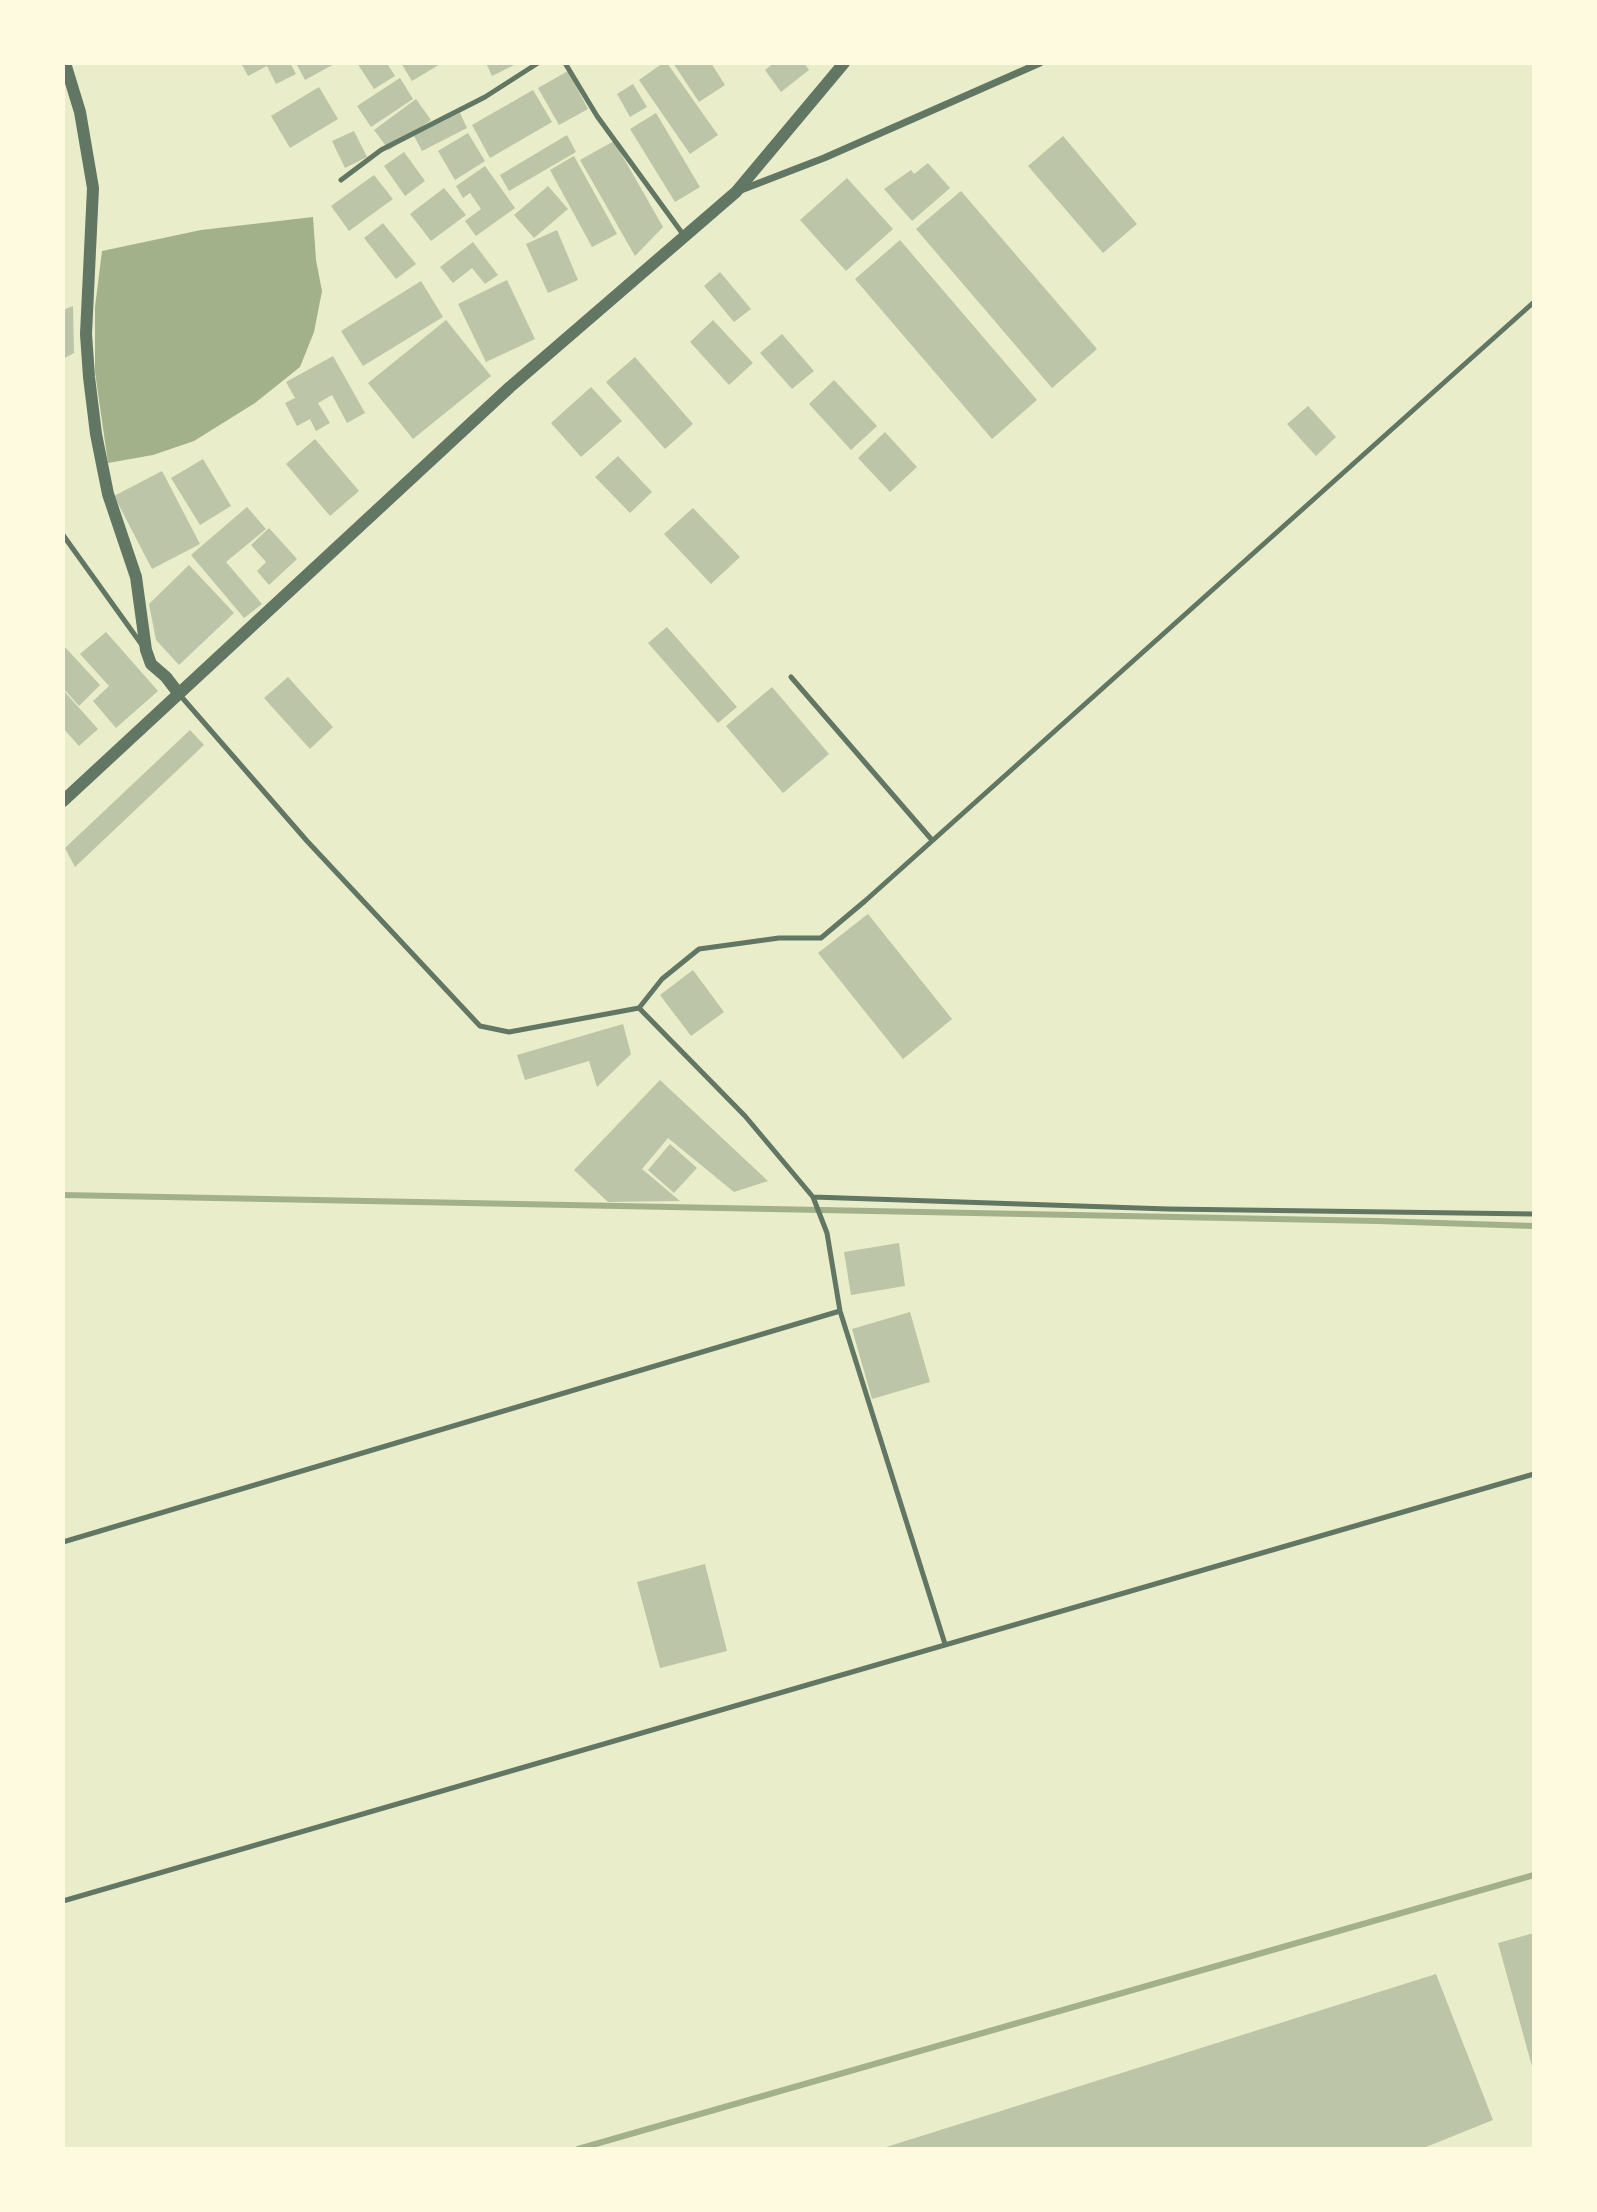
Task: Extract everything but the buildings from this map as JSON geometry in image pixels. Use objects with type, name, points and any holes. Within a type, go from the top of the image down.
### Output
[{"type":"street","points":[[65,63],[80,111],[93,188],[86,334],[96,434],[108,494],[136,577],[146,650],[151,664],[179,694]]},
{"type":"street","points":[[63,801],[510,387],[736,192],[844,63]]},
{"type":"street","points":[[736,192],[824,158],[1040,63]]},
{"type":"lane","points":[[341,180],[381,150],[485,97],[538,63]]},
{"type":"lane","points":[[565,63],[597,116],[685,237]]},
{"type":"lane","points":[[179,694],[307,841],[480,1027],[509,1032],[639,1008],[662,978],[699,949],[779,939],[821,938],[1534,302]]},
{"type":"lane","points":[[63,535],[146,650]]},
{"type":"lane","points":[[791,677],[932,840]]},
{"type":"lane","points":[[639,1008],[745,1116],[816,1203],[827,1233],[840,1311],[945,1644]]},
{"type":"lane","points":[[813,1197],[1168,1209],[1534,1214]]},
{"type":"lane","points":[[63,1542],[840,1311]]},
{"type":"lane","points":[[63,1901],[1534,1474]]},
{"type":"shaded area","points":[[313,217],[316,260],[322,291],[314,332],[300,367],[255,403],[194,441],[153,455],[108,463],[95,372],[95,307],[102,251],[201,230]]},
{"type":"waterway","points":[[63,1195],[1534,1226]]},
{"type":"waterway","points":[[578,2149],[1534,1875]]}]
